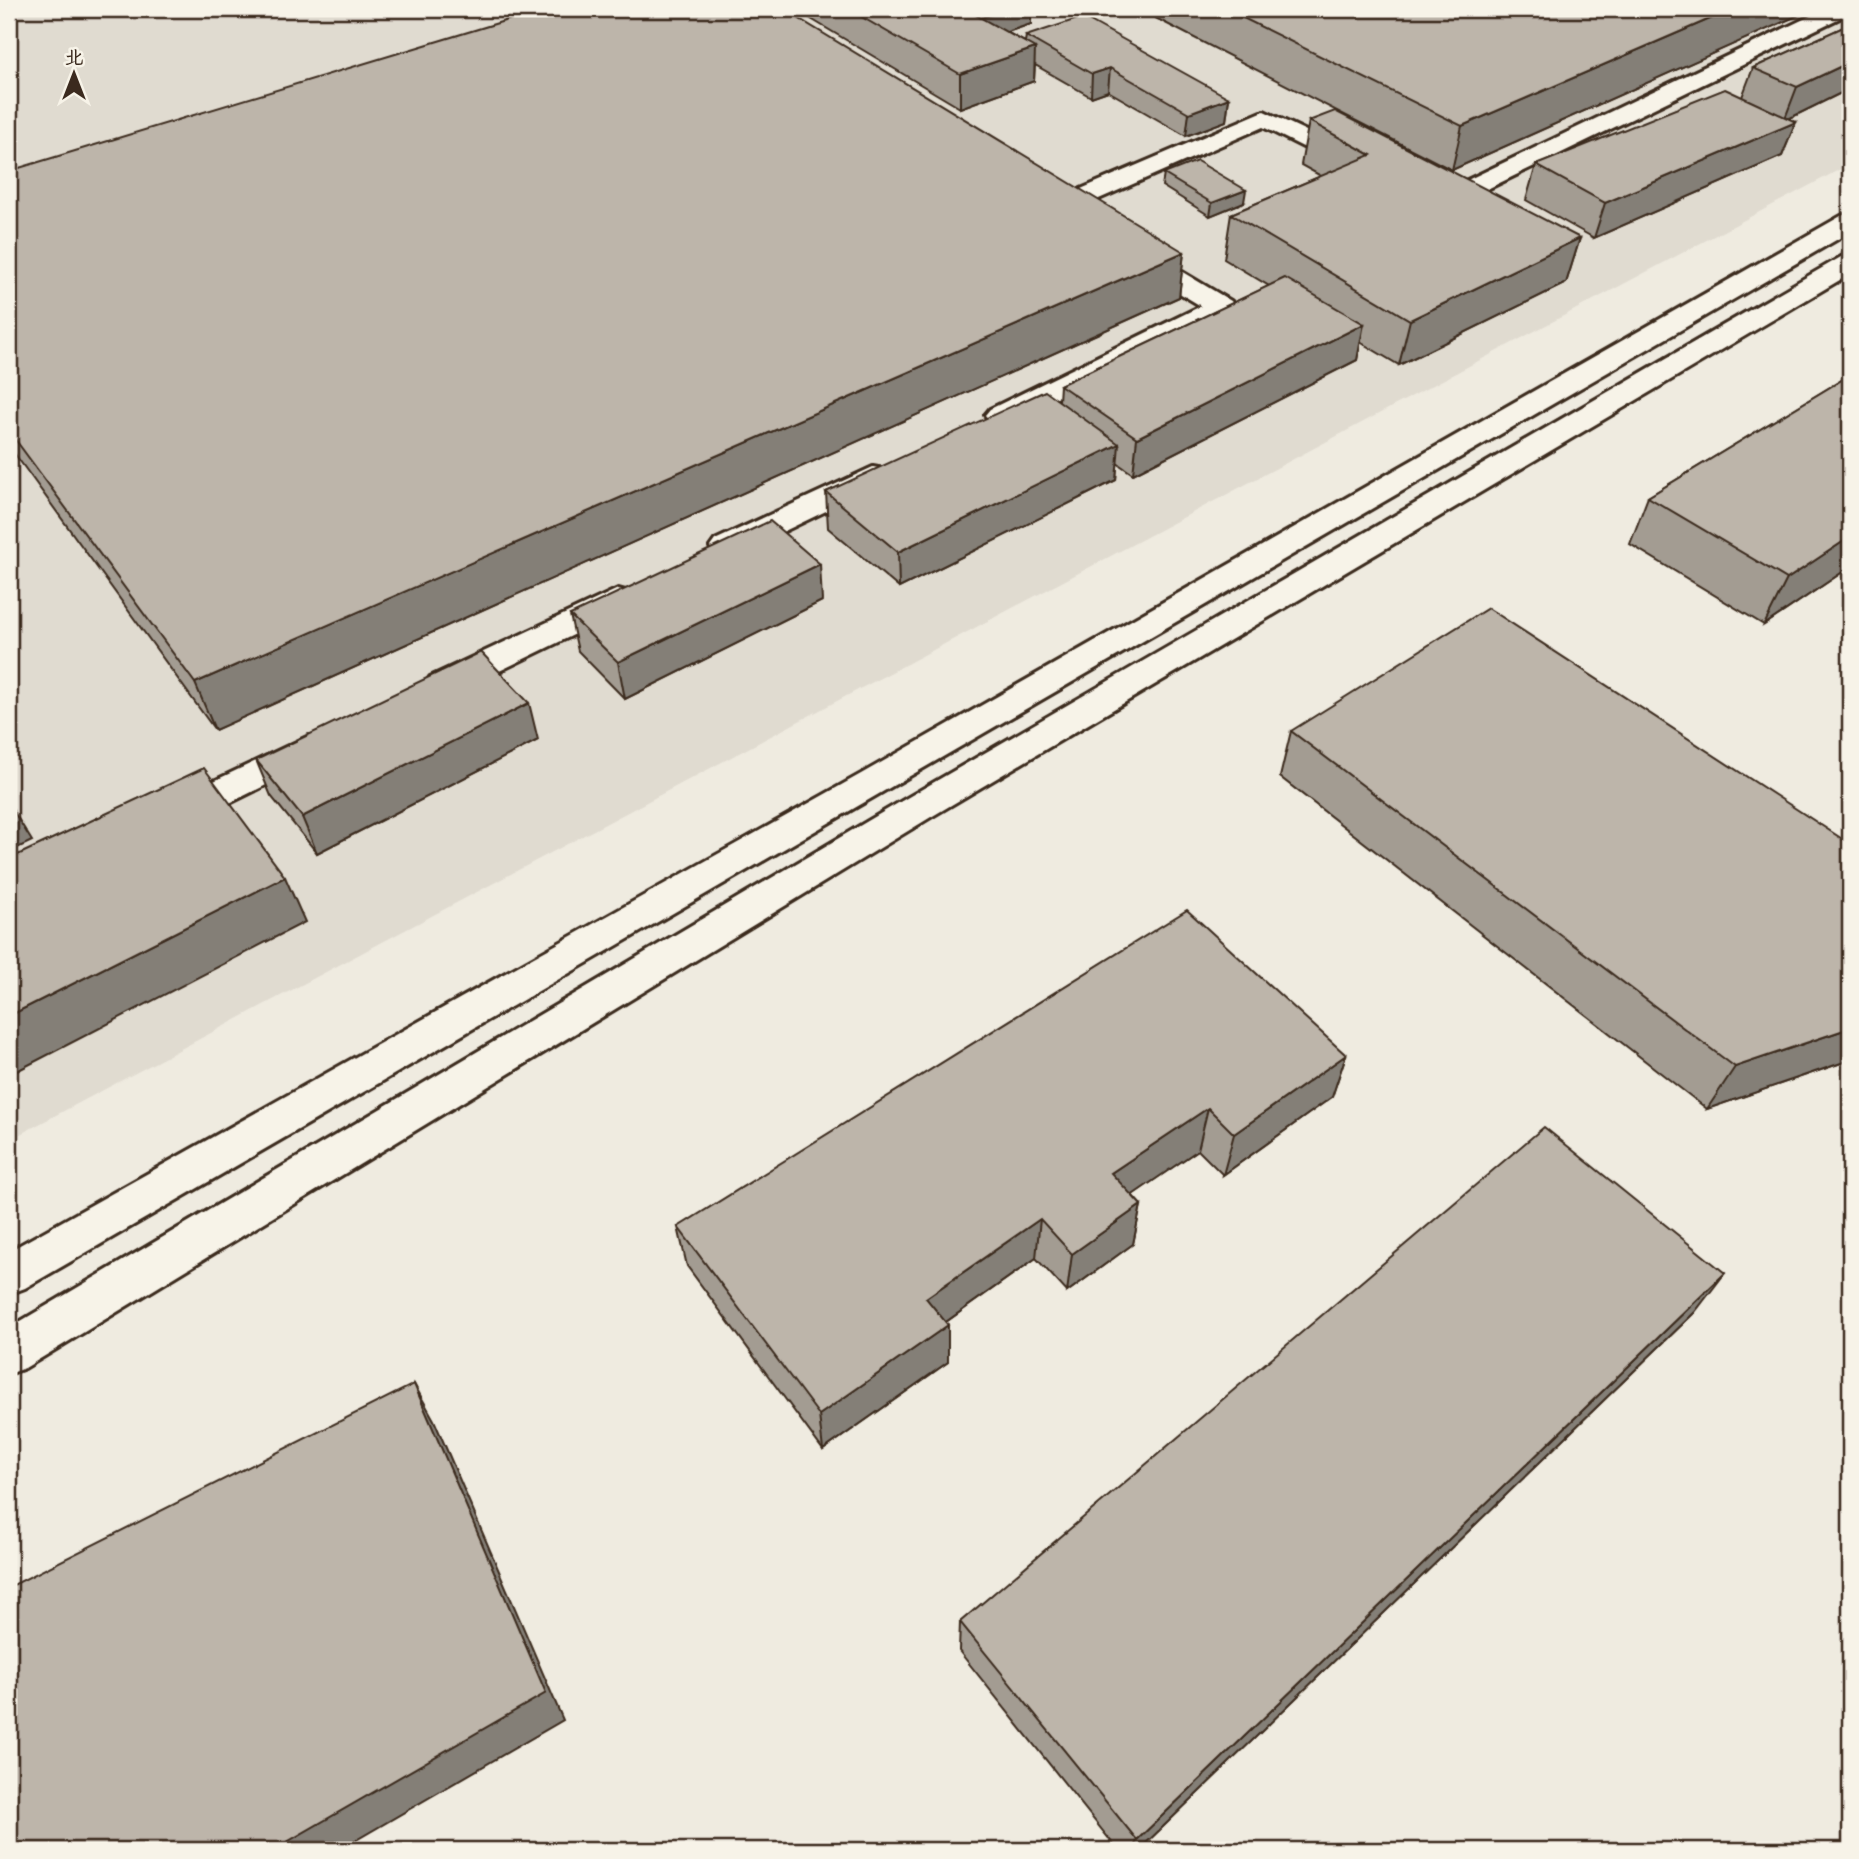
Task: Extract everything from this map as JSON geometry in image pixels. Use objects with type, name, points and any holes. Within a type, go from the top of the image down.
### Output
[{"type":"main road","points":[[1412,192],[1437,204],[1842,9]]},
{"type":"main road","points":[[974,427],[1221,307],[1057,208],[1264,118],[1375,173]]},
{"type":"main road","points":[[9,1273],[874,783],[1850,221]]},
{"type":"main road","points":[[9,1353],[918,808],[1850,263]]},
{"type":"main road","points":[[698,561],[898,464]]},
{"type":"main road","points":[[422,694],[648,585]]},
{"type":"main road","points":[[147,828],[335,737]]},
{"type":"shaded area","points":[[9,9],[1850,9],[1850,164],[9,1140]]},
{"type":"building","points":[[544,9],[783,9],[1184,252],[195,683],[9,431],[9,171]]},
{"type":"building","points":[[848,9],[965,9],[1035,48],[960,74]]},
{"type":"building","points":[[965,9],[1008,9],[981,18]]},
{"type":"building","points":[[1225,9],[1733,9],[1462,126]]},
{"type":"building","points":[[1083,17],[1229,98],[1189,113],[1110,68],[1092,74],[1026,36]]},
{"type":"building","points":[[1850,24],[1850,62],[1797,87],[1753,68]]},
{"type":"building","points":[[1725,89],[1796,122],[1605,203],[1536,165]]},
{"type":"building","points":[[1335,111],[1580,238],[1410,320],[1231,214],[1371,155],[1309,121]]},
{"type":"building","points":[[1197,161],[1246,190],[1212,203],[1164,174]]},
{"type":"building","points":[[1285,278],[1364,324],[1137,438],[1060,385]]},
{"type":"building","points":[[1850,375],[1850,537],[1787,579],[1648,497]]},
{"type":"building","points":[[1045,391],[1119,444],[898,552],[826,492]]},
{"type":"building","points":[[770,521],[820,564],[618,662],[570,615]]},
{"type":"building","points":[[1488,608],[1850,844],[1850,1028],[1735,1067],[1291,731]]},
{"type":"building","points":[[481,652],[529,703],[302,817],[256,760]]},
{"type":"building","points":[[204,768],[285,877],[9,1016],[9,859]]},
{"type":"building","points":[[1187,910],[1346,1055],[1234,1134],[1208,1108],[1111,1173],[1141,1205],[1072,1254],[1040,1219],[926,1298],[948,1325],[819,1415],[678,1227]]},
{"type":"building","points":[[1544,1127],[1725,1273],[1137,1840],[960,1622]]},
{"type":"building","points":[[414,1384],[546,1693],[273,1850],[9,1850],[9,1587]]}]
